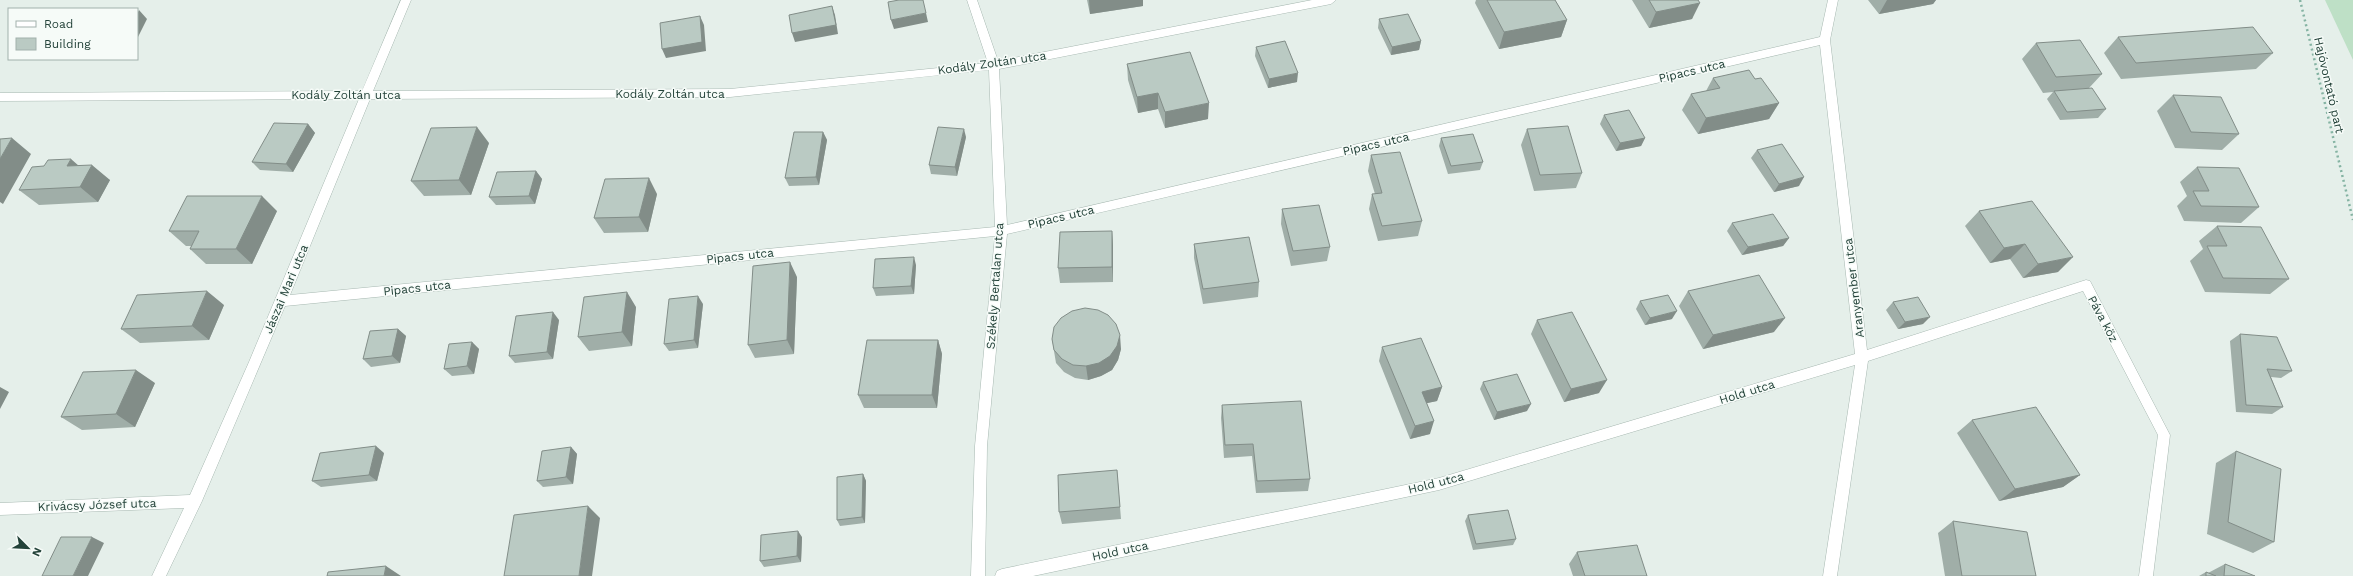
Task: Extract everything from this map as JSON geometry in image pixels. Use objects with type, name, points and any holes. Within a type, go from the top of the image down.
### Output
[{"type":"street","name":"Jászai Mari utca","points":[[159,576],[195,502],[281,301],[406,0]]},
{"type":"street","name":"Székely Bertalan utca","points":[[972,0],[994,66],[1000,231],[982,446],[978,576]]},
{"type":"street","name":"Kodály Zoltán utca","points":[[0,98],[730,94],[994,66],[1331,0]]},
{"type":"street","name":"Aranyember utca","points":[[1830,576],[1862,357],[1825,40],[1832,0]]},
{"type":"street","name":"Pipacs utca","points":[[281,301],[1000,231],[1825,40]]},
{"type":"street","name":"Páva köz","points":[[1862,357],[2086,285],[2164,435],[2146,576]]},
{"type":"street","name":"Hold utca","points":[[1002,576],[1439,484],[1862,357]]},
{"type":"street","name":"Krivácsy József utca","points":[[0,509],[195,502]]},
{"type":"path","name":"Hajóvontató part","points":[[2300,0],[2353,220]]},
{"type":"green space","points":[[2325,0],[2353,0],[2353,60]]},
{"type":"building","points":[[899,0],[923,0],[926,13],[891,20],[888,2]]},
{"type":"building","points":[[1487,0],[1555,0],[1567,20],[1504,32]]},
{"type":"building","points":[[1649,0],[1698,0],[1700,3],[1656,12]]},
{"type":"building","points":[[832,6],[836,25],[792,33],[789,15]]},
{"type":"building","points":[[1408,14],[1421,41],[1392,47],[1379,19]]},
{"type":"building","points":[[700,16],[702,42],[662,49],[660,23]]},
{"type":"building","points":[[2253,27],[2273,53],[2136,63],[2118,37]]},
{"type":"building","points":[[2080,40],[2102,74],[2056,77],[2036,43]]},
{"type":"building","points":[[1285,41],[1298,73],[1269,79],[1256,47]]},
{"type":"building","points":[[1190,52],[1209,103],[1165,112],[1158,93],[1137,97],[1127,64]]},
{"type":"building","points":[[1749,70],[1755,79],[1761,78],[1779,103],[1706,118],[1691,94],[1720,88],[1713,78]]},
{"type":"building","points":[[2092,88],[2106,109],[2067,112],[2054,91]]},
{"type":"building","points":[[2173,95],[2221,97],[2239,134],[2191,132]]},
{"type":"building","points":[[1629,110],[1645,138],[1620,143],[1604,115]]},
{"type":"building","points":[[274,123],[308,124],[286,164],[252,162]]},
{"type":"building","points":[[1568,126],[1582,173],[1540,175],[1527,129]]},
{"type":"building","points":[[477,127],[459,180],[411,181],[431,128]]},
{"type":"building","points":[[938,127],[964,129],[955,167],[929,165]]},
{"type":"building","points":[[794,132],[823,132],[816,177],[785,178]]},
{"type":"building","points":[[1473,134],[1483,162],[1451,166],[1441,138]]},
{"type":"building","points":[[12,138],[0,159],[0,139]]},
{"type":"building","points":[[1782,144],[1804,177],[1779,184],[1757,150]]},
{"type":"building","points":[[1400,152],[1422,221],[1382,226],[1372,194],[1382,193],[1371,155]]},
{"type":"building","points":[[71,159],[67,166],[92,165],[80,187],[19,190],[32,167],[44,166],[48,160]]},
{"type":"building","points":[[2197,167],[2239,168],[2259,207],[2201,206],[2193,191],[2209,191]]},
{"type":"building","points":[[536,171],[529,196],[489,197],[497,172]]},
{"type":"building","points":[[649,178],[639,217],[594,218],[605,179]]},
{"type":"building","points":[[187,196],[262,196],[236,249],[190,249],[199,231],[169,231]]},
{"type":"building","points":[[2032,201],[2073,257],[2038,264],[2025,244],[2004,248],[1979,211]]},
{"type":"building","points":[[1319,205],[1330,247],[1293,251],[1282,209]]},
{"type":"building","points":[[1773,214],[1789,238],[1748,247],[1732,223]]},
{"type":"building","points":[[2217,226],[2261,227],[2289,279],[2223,278],[2207,246],[2227,246]]},
{"type":"building","points":[[1112,231],[1112,267],[1058,268],[1060,232]]},
{"type":"building","points":[[1249,237],[1259,282],[1203,289],[1194,244]]},
{"type":"building","points":[[914,257],[911,286],[873,288],[875,259]]},
{"type":"building","points":[[790,262],[787,340],[748,345],[753,266]]},
{"type":"building","points":[[1759,275],[1785,318],[1713,335],[1688,291]]},
{"type":"building","points":[[207,291],[192,326],[121,329],[137,295]]},
{"type":"building","points":[[627,292],[622,332],[578,337],[584,297]]},
{"type":"building","points":[[1668,295],[1677,311],[1650,318],[1640,301]]},
{"type":"building","points":[[698,296],[694,340],[664,344],[669,299]]},
{"type":"building","points":[[1918,297],[1930,317],[1905,322],[1893,302]]},
{"type":"building","points":[[1085,308],[1098,310],[1108,315],[1116,324],[1120,335],[1117,346],[1110,356],[1099,363],[1086,366],[1073,365],[1062,359],[1054,350],[1052,339],[1054,327],[1061,318],[1072,311]]},
{"type":"building","points":[[553,312],[547,352],[509,356],[516,316]]},
{"type":"building","points":[[1572,312],[1607,380],[1571,389],[1537,320]]},
{"type":"building","points":[[398,329],[392,356],[363,359],[370,331]]},
{"type":"building","points":[[2240,334],[2277,337],[2292,371],[2267,369],[2283,407],[2246,405]]},
{"type":"building","points":[[1421,338],[1442,387],[1422,392],[1434,421],[1415,426],[1382,347]]},
{"type":"building","points":[[867,340],[938,340],[932,395],[858,395]]},
{"type":"building","points":[[472,342],[467,366],[444,369],[449,344]]},
{"type":"building","points":[[136,370],[116,414],[61,417],[83,372]]},
{"type":"building","points":[[1517,374],[1531,404],[1497,412],[1483,382]]},
{"type":"building","points":[[1301,401],[1310,479],[1257,481],[1253,444],[1225,445],[1222,405]]},
{"type":"building","points":[[2036,407],[2080,475],[2015,489],[1972,420]]},
{"type":"building","points":[[376,446],[369,475],[312,481],[320,453]]},
{"type":"building","points":[[571,447],[566,477],[537,481],[542,451]]},
{"type":"building","points":[[2236,451],[2281,469],[2274,542],[2228,522]]},
{"type":"building","points":[[1117,470],[1120,507],[1059,512],[1058,475]]},
{"type":"building","points":[[863,474],[862,517],[837,520],[837,477]]},
{"type":"building","points":[[588,506],[579,576],[504,576],[514,515]]},
{"type":"building","points":[[1508,510],[1516,539],[1476,544],[1468,515]]},
{"type":"building","points":[[1953,521],[2027,532],[2036,576],[1962,576]]},
{"type":"building","points":[[798,531],[797,556],[760,561],[761,535]]},
{"type":"building","points":[[61,537],[92,537],[73,576],[42,576]]},
{"type":"building","points":[[1637,545],[1647,576],[1585,576],[1577,552]]},
{"type":"building","points":[[2225,564],[2255,576],[2224,576]]},
{"type":"building","points":[[386,566],[384,576],[327,576],[328,572]]},
{"type":"building","points":[[2206,572],[2216,576],[2206,576]]}]
